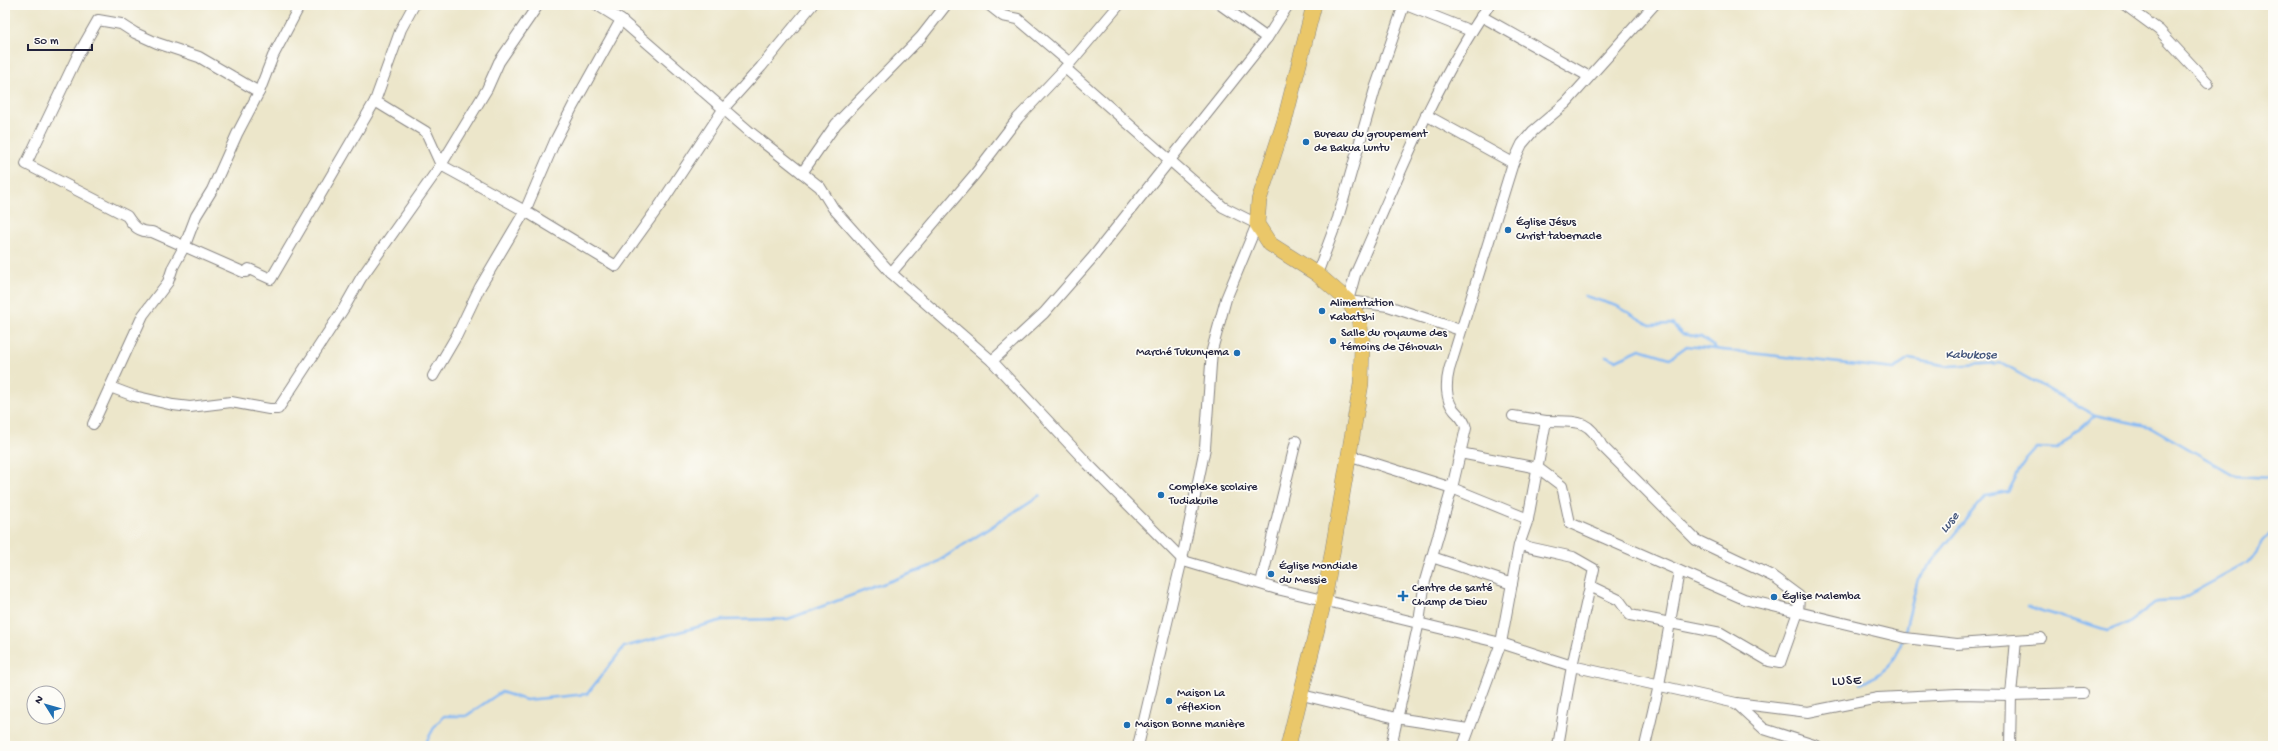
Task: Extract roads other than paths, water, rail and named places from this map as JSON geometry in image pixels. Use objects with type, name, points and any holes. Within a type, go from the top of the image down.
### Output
[{"type":"highway","points":[[1288,746],[1302,695],[1324,601],[1361,384],[1362,343],[1359,318],[1348,301],[1317,274],[1270,244],[1257,224],[1259,200],[1284,123],[1314,5]]},
{"type":"street","points":[[93,424],[143,315],[165,288],[173,267],[185,245],[196,216],[212,190],[237,134],[259,92],[274,56],[300,5]]},
{"type":"street","points":[[259,92],[199,57],[157,43],[135,33],[121,24],[101,19],[94,24],[26,164],[127,216],[134,227],[143,232],[152,232],[185,245],[243,272],[246,272],[249,269],[271,279],[376,101],[401,29],[414,5]]},
{"type":"street","points":[[110,387],[134,396],[173,405],[190,407],[231,402],[269,409],[278,409],[362,278],[441,164],[487,89],[499,62],[538,5]]},
{"type":"street","points":[[597,5],[620,20],[820,187],[833,208],[891,273],[992,361],[1088,464],[1182,559],[1277,589],[1501,642],[1572,666],[1736,703],[1808,712],[1878,698],[1958,694],[2011,695],[2083,693]]},
{"type":"street","points":[[376,101],[426,132],[441,164],[525,211],[616,266],[660,205],[724,108],[812,5]]},
{"type":"street","points":[[802,173],[836,124],[921,37],[946,5]]},
{"type":"street","points":[[989,5],[1003,16],[1018,19],[1067,66],[1224,207],[1257,224],[1226,299],[1212,350],[1205,448],[1182,559],[1138,746]]},
{"type":"street","points":[[891,273],[975,174],[1018,118],[1067,66],[1119,5]]},
{"type":"street","points":[[1221,5],[1267,38]]},
{"type":"street","points":[[992,361],[1044,313],[1094,257],[1267,38],[1288,5]]},
{"type":"street","points":[[1317,274],[1338,218],[1375,89],[1405,5],[1471,31]]},
{"type":"street","points":[[1460,330],[1388,306],[1348,301],[1355,276],[1426,115],[1471,31],[1488,5]]},
{"type":"street","points":[[2125,5],[2159,30],[2208,83]]},
{"type":"street","points":[[1391,746],[1396,718],[1419,622],[1425,581],[1452,488],[1466,428],[1464,419],[1453,409],[1448,397],[1447,380],[1460,330],[1513,163],[1522,144],[1533,131],[1566,103],[1588,76],[1631,32],[1647,7]]},
{"type":"street","points":[[1481,16],[1588,76]]},
{"type":"street","points":[[433,376],[457,335],[480,287],[525,211],[555,141],[572,106],[620,20]]},
{"type":"street","points":[[1426,115],[1513,163]]},
{"type":"street","points":[[1513,416],[1546,422],[1580,422],[1595,432],[1602,446],[1696,540],[1772,576],[1799,596],[1798,612],[1780,663],[1770,661],[1721,633],[1630,615],[1619,600],[1590,586]]},
{"type":"street","points":[[1462,746],[1501,642],[1519,545],[1528,520],[1546,422]]},
{"type":"street","points":[[1261,583],[1296,441]]},
{"type":"street","points":[[1460,453],[1538,468],[1562,486],[1570,523],[1744,599],[1905,638],[1957,644],[2041,638]]},
{"type":"street","points":[[1348,455],[1452,488],[1528,520]]},
{"type":"street","points":[[1519,545],[1573,557],[1594,568],[1572,666],[1558,746]]},
{"type":"street","points":[[1432,557],[1512,584]]},
{"type":"street","points":[[1645,746],[1659,685],[1679,571]]},
{"type":"street","points":[[2010,746],[2011,695],[2016,640]]},
{"type":"street","points":[[1302,695],[1396,718],[1468,729]]},
{"type":"street","points":[[1736,703],[1764,729],[1778,732],[1817,746]]},
{"type":"waterway","points":[[1585,296],[1617,306],[1650,325],[1672,324],[1682,334],[1701,337],[1717,349]]},
{"type":"waterway","name":"Kabukose","points":[[1606,356],[1616,360],[1640,349],[1670,358],[1687,346],[1894,369],[1909,359],[1949,366],[2000,363],[2095,415],[2151,427],[2236,476],[2273,478]]},
{"type":"waterway","name":"Luse","points":[[1904,635],[1918,579],[1985,496],[2008,492],[2025,460],[2036,448],[2057,449],[2095,415]]},
{"type":"waterway","points":[[424,746],[435,726],[444,716],[466,716],[501,692],[526,700],[587,694],[624,647],[723,620],[788,619],[931,566],[1040,495]]},
{"type":"waterway","points":[[2027,606],[2107,631],[2128,623],[2157,601],[2179,600],[2247,563],[2273,530]]},
{"type":"waterway","name":"Luse","points":[[1861,684],[1882,672],[1892,662],[1902,640]]},
{"type":"place","name":"Bureau du groupement de Bakua Luntu","points":[[1306,142]]},
{"type":"place","name":"Église Jésus Christ tabernacle","points":[[1508,230]]},
{"type":"place","name":"Alimentation Kabatshi","points":[[1322,311]]},
{"type":"place","name":"Salle du royaume des témoins de Jéhovah","points":[[1333,341]]},
{"type":"place","name":"Marché Tukunyema","points":[[1237,353]]},
{"type":"place","name":"Complexe scolaire Tudiakuile","points":[[1161,495]]},
{"type":"place","name":"Église Mondiale du Messie","points":[[1271,574]]},
{"type":"place","name":"Centre de santé Champ de Dieu","points":[[1403,596]]},
{"type":"place","name":"Église Malemba","points":[[1774,597]]},
{"type":"place","name":"Maison La réflexion","points":[[1169,701]]},
{"type":"place","name":"Maison Bonne manière","points":[[1127,725]]},
{"type":"district","name":"LUSE","points":[[1847,681]]}]
